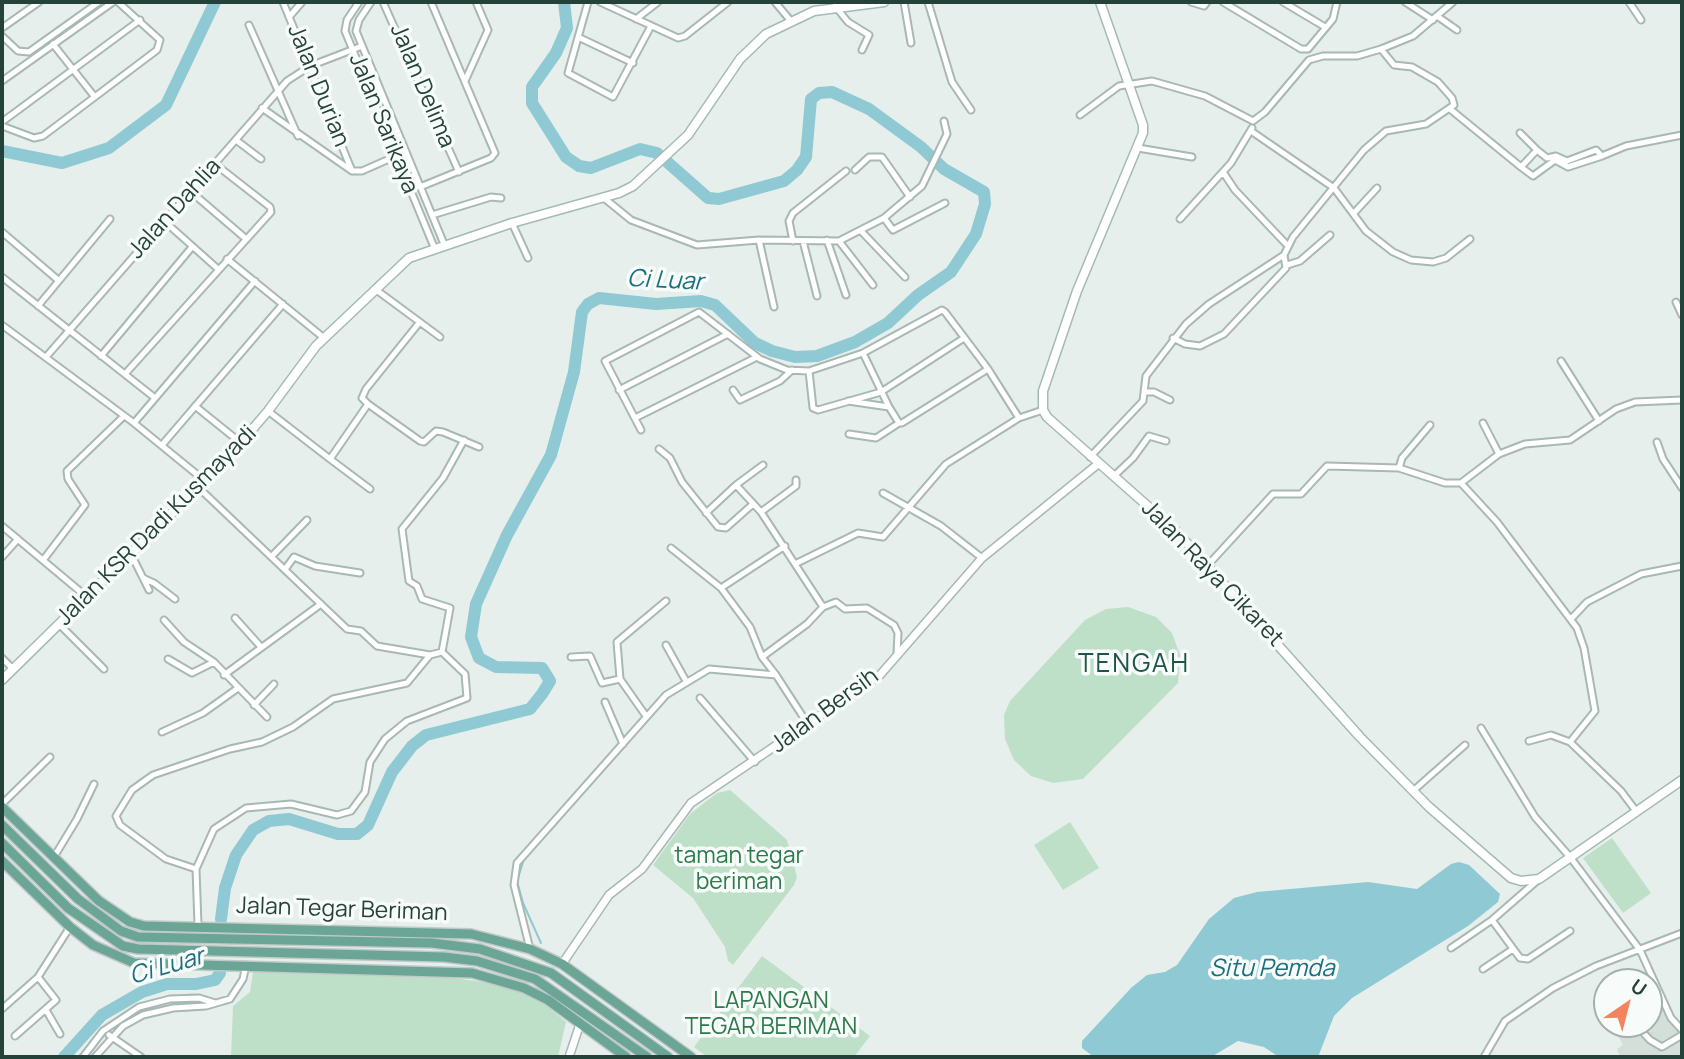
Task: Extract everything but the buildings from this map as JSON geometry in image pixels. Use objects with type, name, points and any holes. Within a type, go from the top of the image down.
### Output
[{"type":"main road","name":"Jalan KSR Dadi Kusmayadi","points":[[2,680],[202,485],[242,443],[304,360],[324,338],[409,258],[434,247],[604,198],[634,186],[658,166],[701,121],[749,49],[790,20],[835,6],[884,2]]},
{"type":"main road","points":[[1043,410],[1043,391],[1077,291],[1138,148],[1143,125],[1100,2]]},
{"type":"main road","name":"Jalan Raya Cikaret","points":[[1043,410],[1047,417],[1090,457],[1177,532],[1360,737],[1413,791],[1500,871],[1521,881],[1539,879]]},
{"type":"main road","points":[[1539,879],[1682,780]]},
{"type":"main road","name":"Jalan Tegar Beriman","points":[[2,805],[99,901],[130,922],[144,926],[198,925],[460,933],[530,949],[562,964],[691,1057]]},
{"type":"main road","name":"Jalan Tegar Beriman","points":[[2,825],[78,899],[121,931],[138,937],[464,946],[537,966],[565,982],[668,1057]]},
{"type":"main road","name":"Jalan Tegar Beriman","points":[[2,843],[68,908],[123,946],[138,949],[459,958],[507,968],[535,979],[647,1057]]},
{"type":"main road","points":[[2,860],[70,927],[103,950],[134,963],[442,970],[500,979],[548,1000],[626,1057]]},
{"type":"main road","points":[[372,942],[386,931]]},
{"type":"main road","points":[[258,939],[258,953]]},
{"type":"main road","points":[[386,969],[394,956]]},
{"type":"street","points":[[2,28],[39,2]]},
{"type":"street","points":[[2,36],[18,51],[29,52],[99,2]]},
{"type":"street","points":[[2,81],[116,2],[140,20],[162,43],[157,50],[38,138],[2,124]]},
{"type":"street","name":"Jalan Durian","points":[[283,2],[352,171]]},
{"type":"street","points":[[289,17],[302,2]]},
{"type":"street","name":"Jalan Sarikaya","points":[[359,2],[345,26],[351,50],[434,247]]},
{"type":"street","name":"Jalan Sarikaya","points":[[371,2],[357,26],[362,46],[444,244]]},
{"type":"street","name":"Jalan Delima","points":[[383,2],[459,172]]},
{"type":"street","points":[[420,187],[459,172],[495,153],[431,2]]},
{"type":"street","points":[[465,81],[488,30],[476,2]]},
{"type":"street","points":[[588,2],[568,74],[613,97],[651,26]]},
{"type":"street","points":[[600,2],[682,38],[729,2]]},
{"type":"street","points":[[636,19],[658,2]]},
{"type":"street","points":[[775,2],[790,20]]},
{"type":"street","points":[[904,2],[911,43]]},
{"type":"street","points":[[928,2],[952,82],[971,110]]},
{"type":"street","points":[[1191,2],[1203,6],[1207,2]]},
{"type":"street","points":[[1223,2],[1301,49],[1308,49],[1333,19],[1337,2]]},
{"type":"street","points":[[1283,2],[1325,27]]},
{"type":"street","points":[[1405,2],[1457,30]]},
{"type":"street","points":[[1181,219],[1223,172],[1251,131],[1253,121],[1265,112],[1309,60],[1323,56],[1357,56],[1381,49],[1413,36],[1453,2]]},
{"type":"street","points":[[1629,2],[1641,20]]},
{"type":"street","points":[[835,6],[848,22],[869,35],[862,50]]},
{"type":"street","points":[[2,124],[140,20]]},
{"type":"street","points":[[249,25],[298,136]]},
{"type":"street","points":[[578,37],[633,63]]},
{"type":"street","points":[[53,44],[94,96]]},
{"type":"street","name":"Jalan Dahlia","points":[[46,357],[278,90],[310,66],[362,46]]},
{"type":"street","points":[[1090,457],[1143,401],[1146,376],[1173,338],[1209,304],[1284,255],[1288,246],[1364,150],[1386,131],[1426,124],[1454,105],[1452,98],[1438,82],[1412,67],[1394,65],[1381,49]]},
{"type":"street","points":[[1080,115],[1127,83],[1152,81],[1205,96],[1253,121]]},
{"type":"street","points":[[262,108],[298,136],[352,171],[362,171],[405,152]]},
{"type":"street","points":[[1450,109],[1533,176],[1555,160],[1568,167],[1626,146],[1682,135]]},
{"type":"street","points":[[604,198],[631,220],[697,245],[759,240],[839,241],[862,232],[884,218],[922,186],[947,134],[944,121]]},
{"type":"street","points":[[1251,131],[1334,188],[1366,231],[1393,252],[1410,260],[1433,262],[1446,258],[1470,239]]},
{"type":"street","points":[[1520,133],[1547,158],[1556,156],[1567,161],[1596,150],[1602,156]]},
{"type":"street","points":[[236,140],[261,159]]},
{"type":"street","points":[[1138,148],[1192,158]]},
{"type":"street","points":[[1521,167],[1537,150]]},
{"type":"street","points":[[855,170],[869,157],[882,157],[910,197]]},
{"type":"street","points":[[125,374],[271,209],[215,164]]},
{"type":"street","points":[[793,241],[789,221],[793,213],[846,171]]},
{"type":"street","points":[[1223,172],[1235,190],[1288,246]]},
{"type":"street","points":[[1354,213],[1377,188]]},
{"type":"street","points":[[189,190],[245,238]]},
{"type":"street","points":[[432,215],[491,197],[501,198]]},
{"type":"street","points":[[884,218],[893,230],[945,203]]},
{"type":"street","points":[[38,306],[110,219]]},
{"type":"street","points":[[163,220],[218,269]]},
{"type":"street","points":[[512,223],[528,258]]},
{"type":"street","points":[[2,232],[58,280]]},
{"type":"street","points":[[862,232],[905,277]]},
{"type":"street","points":[[1173,338],[1185,344],[1200,346],[1212,342],[1224,334],[1287,265],[1300,261],[1329,235]]},
{"type":"street","points":[[759,240],[774,307]]},
{"type":"street","points":[[827,240],[846,295]]},
{"type":"street","points":[[803,241],[817,296]]},
{"type":"street","points":[[839,241],[873,285]]},
{"type":"street","points":[[102,356],[192,247]]},
{"type":"street","points":[[1284,255],[1287,265]]},
{"type":"street","points":[[228,259],[324,338]]},
{"type":"street","points":[[2,277],[155,398]]},
{"type":"street","points":[[134,423],[255,281]]},
{"type":"street","points":[[375,289],[440,337]]},
{"type":"street","points":[[1676,302],[1682,315]]},
{"type":"street","points":[[162,445],[283,304]]},
{"type":"street","points":[[642,430],[605,360],[699,312],[757,357],[792,370],[808,371],[863,353],[942,310],[988,369],[1019,418]]},
{"type":"street","points":[[419,323],[366,389],[362,398],[420,441],[424,442],[436,431],[479,447]]},
{"type":"street","points":[[2,325],[162,445],[271,556],[347,628],[361,631],[377,646],[430,655],[442,652]]},
{"type":"street","points":[[619,390],[728,334]]},
{"type":"street","points":[[808,371],[812,404],[816,410],[881,392],[964,338]]},
{"type":"street","points":[[863,353],[888,407],[899,423]]},
{"type":"street","points":[[635,418],[757,357]]},
{"type":"street","points":[[1561,361],[1599,421]]},
{"type":"street","points":[[849,434],[876,438],[988,369]]},
{"type":"street","points":[[733,390],[740,401],[780,381],[792,370]]},
{"type":"street","points":[[1146,392],[1154,392],[1170,400]]},
{"type":"street","points":[[1208,565],[1273,494],[1301,494],[1327,466],[1399,468],[1445,482],[1461,483],[1499,454],[1525,444],[1570,440],[1635,402],[1682,400]]},
{"type":"street","points":[[845,401],[888,407]]},
{"type":"street","points":[[330,459],[368,404]]},
{"type":"street","points":[[195,406],[242,443]]},
{"type":"street","points":[[797,563],[858,533],[883,537],[906,506],[946,464],[1019,418],[1043,410]]},
{"type":"street","points":[[268,411],[370,489]]},
{"type":"street","points":[[44,559],[85,505],[68,479],[67,471],[124,416]]},
{"type":"street","points":[[1483,423],[1499,454]]},
{"type":"street","points":[[1399,468],[1402,458],[1430,425]]},
{"type":"street","points":[[1114,476],[1149,436],[1166,441]]},
{"type":"street","points":[[442,652],[450,608],[422,599],[417,586],[409,581],[402,529],[443,478],[464,440]]},
{"type":"street","points":[[1657,442],[1663,459],[1682,488]]},
{"type":"street","points":[[659,449],[670,458],[682,482],[722,529],[753,504]]},
{"type":"street","name":"Jalan Bersih","points":[[562,964],[609,895],[642,869],[691,803],[755,762],[880,674],[982,558],[1098,464]]},
{"type":"street","points":[[706,513],[763,465]]},
{"type":"street","points":[[761,512],[796,486],[796,480]]},
{"type":"street","points":[[1461,483],[1497,522],[1571,619],[1584,648],[1595,711],[1570,742]]},
{"type":"street","points":[[736,485],[761,512],[797,563],[823,607]]},
{"type":"street","points":[[883,493],[949,531],[982,558]]},
{"type":"street","points":[[271,556],[307,520]]},
{"type":"street","points":[[2,537],[4,528],[88,598]]},
{"type":"street","points":[[2,557],[18,539]]},
{"type":"street","points":[[721,587],[785,546]]},
{"type":"street","points":[[671,548],[721,587],[756,638],[762,657],[807,723]]},
{"type":"street","points":[[131,554],[149,590]]},
{"type":"street","points":[[286,568],[294,557],[315,566],[360,573]]},
{"type":"street","points":[[1571,619],[1587,602],[1641,574],[1682,566]]},
{"type":"street","points":[[143,579],[154,583],[175,599]]},
{"type":"street","points":[[646,716],[620,678],[617,642],[666,601]]},
{"type":"street","points":[[762,657],[791,637],[823,607],[836,602],[845,609],[867,608],[894,625],[898,633],[897,653]]},
{"type":"street","points":[[224,675],[321,604]]},
{"type":"street","points":[[235,618],[261,647]]},
{"type":"street","points":[[163,621],[184,642],[214,662],[267,717]]},
{"type":"street","points":[[60,625],[104,669]]},
{"type":"street","points":[[666,645],[686,681]]},
{"type":"street","points":[[198,925],[197,869],[215,829],[246,808],[291,804],[337,815],[351,811],[365,792],[370,762],[385,738],[407,721],[467,698],[465,674],[442,652]]},
{"type":"street","points":[[197,869],[166,859],[120,825],[116,816],[132,790],[153,775],[269,739],[333,699],[407,683],[430,655]]},
{"type":"street","points":[[571,657],[590,656],[602,683],[620,678]]},
{"type":"street","points":[[2,658],[12,668]]},
{"type":"street","points":[[168,659],[192,673],[214,662]]},
{"type":"street","points":[[530,949],[514,886],[517,863],[646,716],[666,695],[709,669],[778,678]]},
{"type":"street","points":[[254,705],[274,684]]},
{"type":"street","points":[[162,732],[202,713],[238,688]]},
{"type":"street","points":[[700,698],[755,762]]},
{"type":"street","points":[[605,702],[623,744]]},
{"type":"street","points":[[1481,728],[1535,817],[1570,857],[1640,950],[1671,1018],[1682,1030]]},
{"type":"street","points":[[1529,741],[1551,735],[1570,742],[1621,791],[1636,811]]},
{"type":"street","points":[[1413,791],[1465,745]]},
{"type":"street","points":[[2,805],[50,758]]},
{"type":"street","points":[[54,857],[77,820],[94,783]]},
{"type":"street","points":[[1451,948],[1492,920],[1539,879]]},
{"type":"street","points":[[1492,920],[1520,958],[1528,959],[1570,931]]},
{"type":"street","points":[[2,1009],[38,977],[70,927]]},
{"type":"street","points":[[1484,1057],[1505,1021],[1552,988],[1596,966],[1682,933]]},
{"type":"street","points":[[1483,969],[1513,949]]},
{"type":"street","points":[[95,1057],[112,1037],[143,1015],[230,999],[243,979],[246,964]]},
{"type":"street","points":[[15,1036],[46,1010],[55,998],[38,977]]},
{"type":"street","points":[[83,1057],[103,1031],[139,1007],[170,999],[199,998],[215,1003]]},
{"type":"street","points":[[46,1010],[60,1034]]},
{"type":"street","points":[[569,1057],[580,1024]]},
{"type":"street","points":[[103,1031],[141,1057]]},
{"type":"street","points":[[1648,1038],[1662,1047],[1682,1035]]},
{"type":"shaded area","points":[[1663,1007],[1682,1036],[1682,1057],[1620,1057],[1617,1049],[1623,1045],[1619,1038],[1663,1038]]},
{"type":"green space","points":[[1128,607],[1156,617],[1172,633],[1180,655],[1178,683],[1083,779],[1053,783],[1031,776],[1014,760],[1005,739],[1004,715],[1010,701],[1085,620],[1106,609]]},
{"type":"green space","name":"taman tegar beriman","points":[[730,790],[787,840],[797,877],[794,885],[733,965],[728,961],[725,947],[693,898],[653,865],[690,814],[717,793]]},
{"type":"green space","points":[[1070,822],[1099,868],[1063,890],[1034,845]]},
{"type":"green space","points":[[1612,838],[1651,893],[1623,913],[1583,858]]},
{"type":"green space","name":"LAPANGAN TEGAR BERIMAN","points":[[762,956],[870,1036],[854,1057],[707,1057],[694,1047]]},
{"type":"green space","points":[[253,972],[434,975],[503,985],[541,1001],[566,1022],[558,1057],[231,1057],[233,1006],[250,992]]},
{"type":"water","name":"Situ Pemda","points":[[1459,862],[1469,865],[1500,894],[1498,902],[1468,926],[1352,998],[1334,1016],[1318,1057],[1279,1057],[1264,1047],[1238,1041],[1211,1057],[1094,1057],[1082,1048],[1082,1041],[1131,988],[1147,975],[1165,972],[1177,965],[1209,919],[1234,898],[1257,892],[1368,882],[1417,889],[1451,864]]},
{"type":"waterway","points":[[2,151],[62,163],[109,148],[166,105],[215,2]]},
{"type":"waterway","name":"Ci Luar","points":[[221,919],[225,888],[236,855],[253,830],[269,821],[289,819],[338,834],[357,834],[368,825],[392,772],[412,746],[426,735],[530,709],[550,681],[542,668],[496,667],[479,658],[471,637],[476,604],[507,535],[551,455],[574,372],[582,312],[588,304],[599,298],[656,304],[701,301],[715,305],[755,343],[795,357],[817,356],[855,342],[888,323],[918,295],[951,272],[976,234],[985,204],[984,192],[944,169],[921,147],[869,109],[832,92],[819,93],[811,99],[806,157],[797,170],[784,181],[719,199],[708,198],[657,153],[640,149],[591,168],[579,166],[566,157],[532,103],[532,87],[556,53],[567,28],[564,2]]},
{"type":"waterway","points":[[542,839],[557,823]]},
{"type":"waterway","points":[[524,859],[517,881],[523,903],[541,943]]},
{"type":"waterway","name":"Ci Luar","points":[[64,1057],[102,1015],[142,992],[167,984],[196,984],[215,980],[220,973]]},
{"type":"district","name":"TENGAH","points":[[1134,665]]}]
